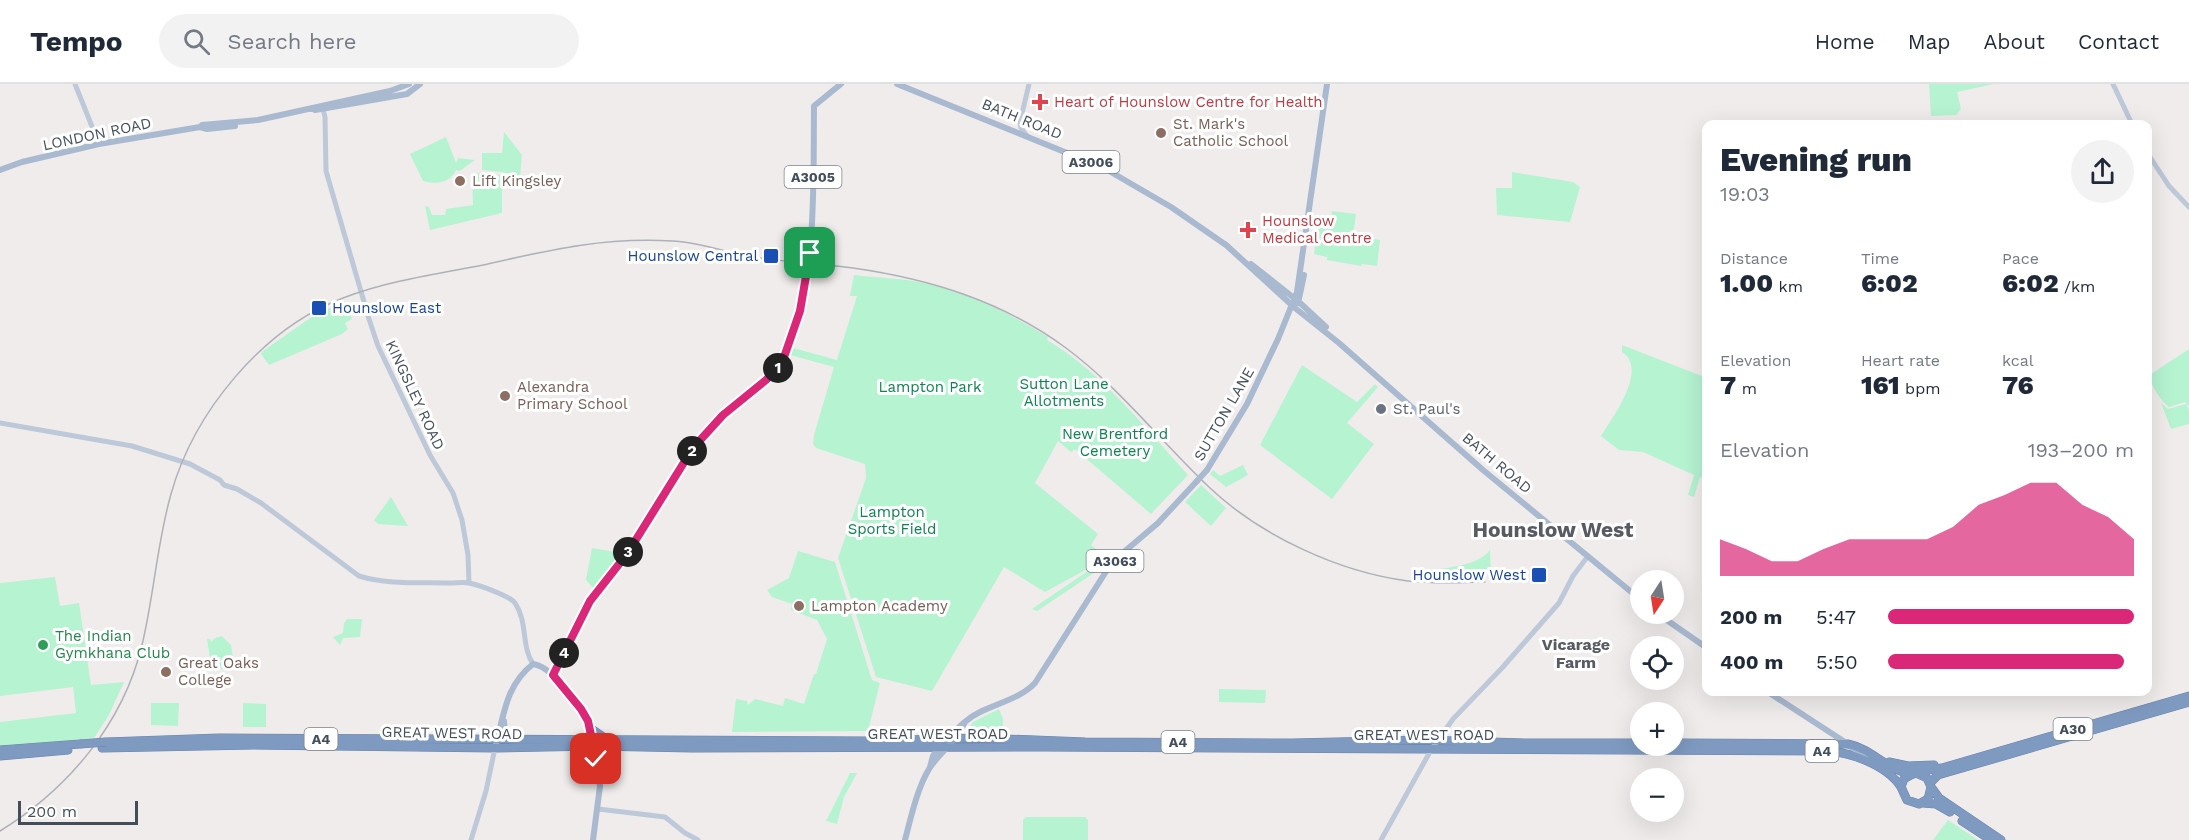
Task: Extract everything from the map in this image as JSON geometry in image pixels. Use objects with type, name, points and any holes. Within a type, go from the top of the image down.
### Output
[{"type":"highway","name":"A30","points":[[1914,774],[2189,696]]},
{"type":"highway","name":"A30","points":[[1931,785],[1938,775],[2189,702]]},
{"type":"highway","points":[[591,727],[607,740]]},
{"type":"highway","name":"GREAT WEST ROAD","points":[[497,742],[511,739],[692,748],[948,743],[1438,740],[1630,743]]},
{"type":"highway","name":"GREAT WEST ROAD","points":[[0,750],[104,745],[497,742],[534,747],[607,740],[868,741],[989,744],[1005,748],[1826,751],[1876,762]]},
{"type":"highway","name":"A4","points":[[1401,741],[1407,745],[1426,745],[1431,750]]},
{"type":"highway","name":"A4","points":[[1684,743],[1848,744],[1855,746],[1876,762],[1902,787]]},
{"type":"highway","name":"GREAT WEST ROAD","points":[[0,756],[78,746]]},
{"type":"highway","points":[[1876,762],[1908,766],[1957,762]]},
{"type":"highway","name":"A4","points":[[1876,762],[1914,774]]},
{"type":"highway","points":[[1991,840],[1936,804],[1914,804],[1907,800],[1902,787],[1904,779],[1914,774],[1925,776],[1939,798],[2001,840]]},
{"type":"highway","points":[[1923,803],[1929,797],[1931,785]]},
{"type":"main road","points":[[323,107],[420,84]]},
{"type":"main road","name":"A3005","points":[[553,675],[590,601],[627,554],[693,448],[723,415],[772,375],[785,357],[800,311],[808,271],[812,220],[814,106],[841,84]]},
{"type":"main road","name":"BATH ROAD","points":[[897,84],[1009,128],[1113,173],[1171,207],[1225,244],[1254,266],[1339,343]]},
{"type":"main road","points":[[919,92],[922,84]]},
{"type":"main road","name":"A3063","points":[[1295,303],[1327,84]]},
{"type":"main road","points":[[323,107],[402,95],[410,87]]},
{"type":"main road","name":"LONDON ROAD","points":[[0,170],[22,162],[99,144],[202,125],[275,118],[323,107]]},
{"type":"main road","name":"BATH ROAD","points":[[1225,244],[1483,470],[1630,591]]},
{"type":"main road","name":"SUTTON LANE","points":[[948,743],[964,724],[978,713],[1024,692],[1035,683],[1107,570],[1118,557],[1158,523],[1207,470],[1247,404],[1295,303]]},
{"type":"main road","points":[[1672,624],[1702,645]]},
{"type":"main road","points":[[497,742],[507,698],[513,685],[533,664],[553,675],[581,709],[591,727],[600,786],[593,840]]},
{"type":"main road","points":[[1774,696],[1848,744]]},
{"type":"main road","points":[[503,718],[505,732],[511,739]]},
{"type":"main road","points":[[1822,744],[1827,740],[1828,730]]},
{"type":"main road","name":"A3063","points":[[905,840],[930,767],[948,743]]},
{"type":"street","points":[[75,84],[99,144]]},
{"type":"street","points":[[1027,136],[1020,122],[1029,84]]},
{"type":"street","points":[[2113,84],[2130,120]]},
{"type":"street","name":"KINGSLEY ROAD","points":[[323,107],[326,171],[369,319],[378,346],[430,455],[453,493],[462,520],[468,555],[469,583]]},
{"type":"street","points":[[1009,128],[1015,127],[1020,122]]},
{"type":"street","points":[[2152,160],[2169,186],[2189,207]]},
{"type":"street","points":[[0,423],[132,446],[190,464],[220,480],[224,485],[237,489],[261,503],[359,576],[377,580],[469,583],[507,596],[515,604],[523,625],[528,657],[533,664]]},
{"type":"street","points":[[1381,840],[1431,750],[1453,719],[1559,603],[1573,576],[1588,556]]},
{"type":"street","points":[[471,840],[486,791],[497,742]]},
{"type":"street","points":[[598,809],[665,817],[687,835],[698,840]]},
{"type":"green space","points":[[1929,84],[1994,84],[1957,92],[1961,109],[1956,115],[1931,116]]},
{"type":"green space","points":[[504,132],[522,155],[520,178],[502,172],[482,170],[482,153],[502,153]]},
{"type":"green space","points":[[446,137],[456,163],[458,158],[475,160],[460,171],[456,170],[447,180],[437,183],[423,181],[410,154]]},
{"type":"green space","points":[[1512,172],[1573,182],[1580,187],[1570,222],[1497,215],[1496,188],[1512,188]]},
{"type":"green space","points":[[472,173],[502,175],[502,213],[430,230],[425,206],[429,207],[432,215],[445,215],[446,209],[473,205]]},
{"type":"green space","points":[[1332,211],[1356,214],[1353,236],[1380,240],[1377,266],[1362,264],[1361,266],[1327,260],[1327,257],[1314,254],[1319,220],[1331,222]]},
{"type":"green space","name":"Lampton Park","points":[[854,275],[910,280],[960,293],[1005,313],[1048,337],[1047,340],[1087,368],[1105,385],[1188,475],[1151,514],[1075,449],[1071,452],[1058,441],[1035,483],[1098,534],[1091,545],[1104,555],[1100,562],[1045,592],[1004,567],[932,691],[876,677],[838,558],[866,478],[865,464],[816,448],[813,444],[834,367],[790,355],[793,348],[837,360],[857,296],[850,296]]},
{"type":"green space","points":[[342,302],[345,303],[352,319],[345,323],[348,329],[342,334],[269,365],[261,354],[263,351],[313,316]]},
{"type":"green space","points":[[1622,345],[1702,376],[1702,478],[1700,477],[1694,497],[1688,495],[1694,475],[1643,452],[1619,450],[1601,436],[1620,406],[1630,381],[1632,370],[1629,360],[1622,352]]},
{"type":"green space","points":[[2189,349],[2189,407],[2185,402],[2169,407],[2165,404],[2152,385],[2152,373]]},
{"type":"green space","points":[[1302,365],[1357,402],[1375,384],[1378,387],[1347,423],[1374,444],[1332,499],[1260,445]]},
{"type":"green space","points":[[2161,403],[2168,409],[2186,404],[2189,410],[2189,424],[2171,429]]},
{"type":"green space","points":[[1243,465],[1248,475],[1226,487],[1210,474],[1213,470],[1220,476]]},
{"type":"green space","points":[[1201,485],[1226,508],[1211,526],[1185,502]]},
{"type":"green space","points":[[391,497],[408,526],[378,524],[374,520]]},
{"type":"green space","points":[[592,548],[621,553],[594,589],[586,580]]},
{"type":"green space","points":[[1490,550],[1491,572],[1436,573],[1434,570],[1472,562]]},
{"type":"green space","points":[[798,551],[835,562],[872,680],[880,683],[868,731],[732,732],[736,699],[747,701],[748,705],[755,699],[783,706],[785,698],[804,704],[814,674],[816,674],[827,639],[817,620],[791,610],[792,604],[772,597],[767,590],[789,578]]},
{"type":"green space","points":[[1107,558],[1100,569],[1037,611],[1032,609]]},
{"type":"green space","name":"The Indian Gymkhana Club","points":[[55,577],[60,606],[79,603],[91,685],[124,682],[109,715],[94,738],[0,747],[0,722],[76,713],[73,687],[0,696],[0,583]]},
{"type":"green space","points":[[347,619],[362,619],[360,637],[343,638],[340,645],[333,637],[343,633]]},
{"type":"green space","points":[[222,636],[231,645],[233,658],[228,668],[221,669],[215,666],[215,670],[212,671],[207,639],[211,642]]},
{"type":"green space","points":[[1219,689],[1266,690],[1265,703],[1219,702]]},
{"type":"green space","points":[[151,703],[179,703],[178,726],[151,725]]},
{"type":"green space","points":[[243,703],[266,704],[266,727],[243,727]]},
{"type":"green space","points":[[999,709],[1003,719],[1003,733],[999,733],[996,727],[997,733],[965,733],[973,722]]},
{"type":"green space","points":[[850,773],[857,773],[844,797],[837,824],[826,821]]},
{"type":"green space","points":[[1026,817],[1085,817],[1088,820],[1088,840],[1023,840],[1023,820]]},
{"type":"green space","points":[[1948,820],[1978,840],[1933,840]]},
{"type":"railway","points":[[0,831],[25,814],[70,775],[107,727],[133,674],[142,645],[166,513],[182,463],[196,433],[214,404],[259,352],[285,330],[313,312],[360,292],[412,278],[576,246],[647,240],[682,242],[761,258],[882,273],[964,294],[1017,317],[1066,348],[1105,380],[1210,488],[1253,522],[1277,536],[1328,560],[1382,576],[1427,583],[1485,582]]},
{"type":"place","name":"Heart of Hounslow Centre for Health","points":[[1040,102]]},
{"type":"place","name":"St. Mark's Catholic School","points":[[1161,133]]},
{"type":"place","name":"Lift Kingsley","points":[[460,181]]},
{"type":"place","name":"Hounslow Medical Centre","points":[[1248,230]]},
{"type":"place","name":"Hounslow Central","points":[[771,256]]},
{"type":"place","name":"Hounslow East","points":[[319,308]]},
{"type":"place","name":"Alexandra Primary School","points":[[505,396]]},
{"type":"place","name":"St. Paul's","points":[[1381,409]]},
{"type":"place","name":"Hounslow West","points":[[1539,575]]},
{"type":"place","name":"Lampton Academy","points":[[799,606]]},
{"type":"place","name":"The Indian Gymkhana Club","points":[[43,645]]},
{"type":"place","name":"Great Oaks College","points":[[166,672]]},
{"type":"district","name":"Hounslow West","points":[[1553,529]]},
{"type":"district","name":"Vicarage Farm","points":[[1576,653]]},
{"type":"route","points":[[596,759],[589,730],[590,724],[581,709],[553,675],[590,601],[627,554],[693,448],[723,415],[766,380],[782,363],[800,311],[810,253]]},
{"type":"park label","name":"Sutton Lane Allotments","points":[[1064,392]]},
{"type":"park label","name":"New Brentford Cemetery","points":[[1115,442]]},
{"type":"park label","name":"Lampton Sports Field","points":[[892,520]]}]
